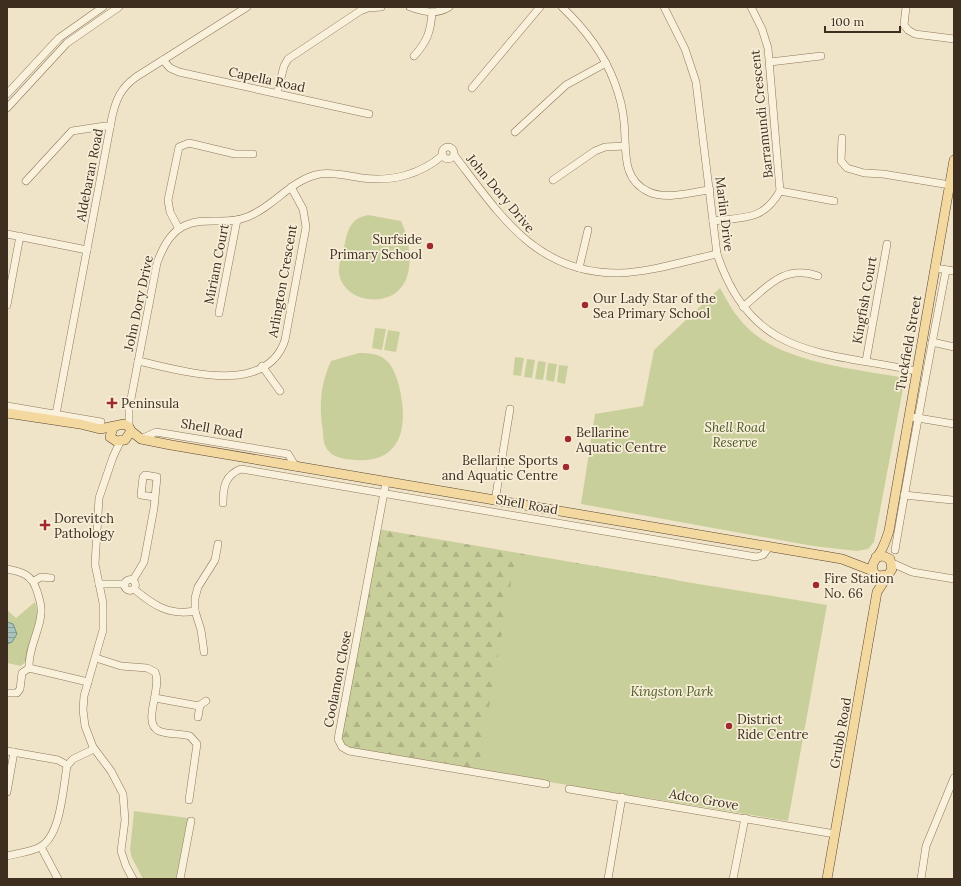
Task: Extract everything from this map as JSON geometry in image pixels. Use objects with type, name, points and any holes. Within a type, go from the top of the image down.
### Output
[{"type":"main road","name":"Tuckfield Street","points":[[876,558],[883,548],[889,531],[913,417],[916,371],[950,192],[954,160]]},
{"type":"main road","points":[[7,413],[80,424],[100,429],[124,424],[130,429],[117,440]]},
{"type":"main road","name":"Shell Road","points":[[7,418],[117,440],[145,444],[171,445]]},
{"type":"main road","points":[[116,426],[117,440]]},
{"type":"main road","name":"Shell Road","points":[[130,429],[142,439],[171,445],[494,501],[842,559],[876,558]]},
{"type":"main road","name":"Tuckfield Street","points":[[889,531],[891,561]]},
{"type":"main road","points":[[883,556],[891,561],[892,568],[888,574],[881,576],[874,572],[872,564],[876,558],[883,556]]},
{"type":"main road","name":"Shell Road","points":[[842,559],[874,572]]},
{"type":"main road","name":"Grubb Road","points":[[874,572],[878,592]]},
{"type":"main road","name":"Grubb Road","points":[[827,879],[878,592],[888,574]]},
{"type":"street","points":[[7,94],[59,38],[103,7]]},
{"type":"street","points":[[7,108],[67,43],[119,7]]},
{"type":"street","name":"Aldebaran Road","points":[[56,414],[114,105],[122,90],[136,77],[247,7]]},
{"type":"street","points":[[277,94],[284,66],[288,59],[360,11],[368,8],[381,7]]},
{"type":"street","points":[[410,7],[432,12],[449,7]]},
{"type":"street","points":[[472,88],[540,7]]},
{"type":"street","points":[[562,7],[582,27],[606,63],[619,94],[624,120],[625,160],[630,175],[642,188],[650,193],[669,195],[710,190]]},
{"type":"street","name":"Marlin Drive","points":[[664,7],[685,49],[696,82],[717,254],[729,285],[742,307],[766,330],[793,344],[815,351],[916,371]]},
{"type":"street","name":"Barramundi Crescent","points":[[713,221],[749,217],[760,213],[769,208],[780,191],[770,62],[763,33],[751,7]]},
{"type":"street","points":[[906,7],[904,25],[911,32],[954,39]]},
{"type":"street","points":[[414,56],[428,37],[431,29],[432,12]]},
{"type":"street","points":[[770,62],[822,56]]},
{"type":"street","name":"Capella Road","points":[[163,60],[170,68],[179,72],[369,114]]},
{"type":"street","points":[[515,132],[566,85],[606,63]]},
{"type":"street","points":[[26,181],[72,132],[105,126],[110,127]]},
{"type":"street","points":[[842,138],[841,160],[847,168],[864,173],[884,174],[950,192]]},
{"type":"street","points":[[179,229],[170,212],[168,200],[179,146],[189,143],[235,154],[253,154]]},
{"type":"street","points":[[553,180],[595,151],[605,147],[625,146]]},
{"type":"street","name":"John Dory Drive","points":[[130,429],[129,409],[157,263],[167,242],[179,229],[197,221],[238,220],[258,212],[291,187],[306,178],[321,174],[337,174],[376,179],[402,177],[430,166],[443,155],[449,158],[454,155],[517,234],[528,243],[551,257],[579,268],[604,272],[632,272],[717,254]]},
{"type":"street","name":"Arlington Crescent","points":[[138,361],[217,376],[236,376],[262,366],[273,359],[282,348],[306,227],[303,209],[291,187]]},
{"type":"street","points":[[780,191],[834,201]]},
{"type":"street","name":"Miriam Court","points":[[219,313],[238,220]]},
{"type":"street","points":[[579,268],[588,230]]},
{"type":"street","points":[[7,234],[87,250]]},
{"type":"street","points":[[7,305],[20,236]]},
{"type":"street","name":"Kingfish Court","points":[[866,361],[887,244]]},
{"type":"street","points":[[935,268],[954,271]]},
{"type":"street","name":"Tuckfield Street","points":[[896,550],[913,417],[927,377],[946,270]]},
{"type":"street","points":[[742,307],[787,274],[802,272],[818,276]]},
{"type":"street","points":[[932,342],[954,346]]},
{"type":"street","points":[[262,366],[280,391]]},
{"type":"street","points":[[7,406],[101,422]]},
{"type":"street","name":"John Dory Drive","points":[[116,426],[129,409]]},
{"type":"street","points":[[494,501],[510,409]]},
{"type":"street","points":[[913,417],[954,424]]},
{"type":"street","name":"Shell Road","points":[[142,439],[156,432],[288,454],[292,466]]},
{"type":"street","points":[[117,440],[113,457],[99,498],[95,564],[104,615],[103,630],[88,682],[83,710],[85,726],[94,749],[111,771],[123,794],[125,820],[121,851],[126,866],[133,879]]},
{"type":"street","points":[[286,476],[292,466]]},
{"type":"street","name":"Shell Road","points":[[223,503],[223,490],[226,481],[235,471],[241,469],[756,557],[763,555],[769,547]]},
{"type":"street","name":"Coolamon Close","points":[[386,482],[338,739],[342,747],[349,751],[546,784]]},
{"type":"street","points":[[904,495],[952,500]]},
{"type":"street","points":[[134,589],[135,584],[133,580],[144,562],[154,508],[154,497]]},
{"type":"street","points":[[204,652],[201,630],[195,610],[196,592],[214,560],[218,544]]},
{"type":"street","points":[[891,561],[912,572]]},
{"type":"street","points":[[7,569],[24,573],[34,581],[41,605],[41,612],[33,641],[30,668]]},
{"type":"street","points":[[888,574],[912,572],[954,579]]},
{"type":"street","points":[[34,581],[41,577],[51,578]]},
{"type":"street","points":[[99,584],[125,584],[127,580],[133,580]]},
{"type":"street","points":[[125,584],[126,590],[130,591],[134,589]]},
{"type":"street","points":[[134,589],[149,601],[168,611],[195,610]]},
{"type":"street","points":[[96,658],[121,666],[152,670],[157,679],[151,718],[155,728],[163,732],[190,736],[196,744],[189,800]]},
{"type":"street","points":[[7,694],[17,693],[20,689],[22,673],[30,668],[88,682]]},
{"type":"street","points":[[155,698],[199,706],[206,701]]},
{"type":"street","points":[[198,717],[199,706]]},
{"type":"street","points":[[7,856],[41,847],[51,838],[57,825],[67,765],[73,759],[94,749]]},
{"type":"street","points":[[7,792],[11,752],[58,760],[67,765]]},
{"type":"street","points":[[921,879],[926,846],[954,778]]},
{"type":"street","name":"Adco Grove","points":[[569,789],[835,834]]},
{"type":"street","points":[[608,879],[622,798]]},
{"type":"street","points":[[733,879],[745,818]]},
{"type":"street","points":[[180,879],[191,821]]},
{"type":"street","points":[[41,847],[58,879]]},
{"type":"green space","points":[[368,215],[401,221],[409,247],[409,267],[404,284],[398,291],[382,299],[363,298],[355,295],[347,289],[342,282],[339,273],[340,262],[349,228],[354,221]]},
{"type":"green space","name":"Shell Road Reserve","points":[[720,288],[730,306],[742,322],[752,332],[768,343],[785,351],[825,364],[905,378],[874,542],[868,549],[857,551],[813,546],[581,504],[595,414],[643,406],[654,350]]},
{"type":"green space","points":[[375,328],[386,329],[382,350],[372,348]]},
{"type":"green space","points":[[388,330],[400,332],[396,352],[384,350]]},
{"type":"green space","points":[[359,353],[380,356],[389,363],[398,382],[403,412],[399,438],[393,448],[384,455],[371,459],[354,460],[336,456],[329,452],[326,447],[323,439],[321,396],[327,370],[331,361]]},
{"type":"green space","points":[[515,357],[524,358],[521,376],[513,375]]},
{"type":"green space","points":[[527,359],[535,360],[532,378],[524,377]]},
{"type":"green space","points":[[538,361],[546,362],[543,380],[535,379]]},
{"type":"green space","points":[[548,363],[557,364],[554,382],[546,380]]},
{"type":"green space","points":[[559,365],[568,366],[565,384],[557,382]]},
{"type":"green space","points":[[378,529],[677,580],[647,798],[478,770],[349,751],[338,739]]},
{"type":"green space","name":"Kingston Park","points":[[516,554],[827,605],[788,821],[478,770]]},
{"type":"green space","points":[[35,602],[38,613],[25,662],[21,666],[7,663],[7,610],[16,618]]},
{"type":"green space","points":[[134,811],[188,818],[176,879],[143,879],[132,858],[130,850]]},
{"type":"water","points":[[7,622],[13,624],[17,634],[12,642],[7,644]]},
{"type":"place","name":"Surfside Primary School","points":[[430,246]]},
{"type":"place","name":"Our Lady Star of the Sea Primary School","points":[[585,305]]},
{"type":"place","name":"Peninsula","points":[[112,403]]},
{"type":"place","name":"Bellarine Aquatic Centre","points":[[568,439]]},
{"type":"place","name":"Bellarine Sports and Aquatic Centre","points":[[566,467]]},
{"type":"place","name":"Dorevitch Pathology","points":[[45,525]]},
{"type":"place","name":"Fire Station No. 66","points":[[816,585]]},
{"type":"place","name":"District Ride Centre","points":[[729,726]]}]
